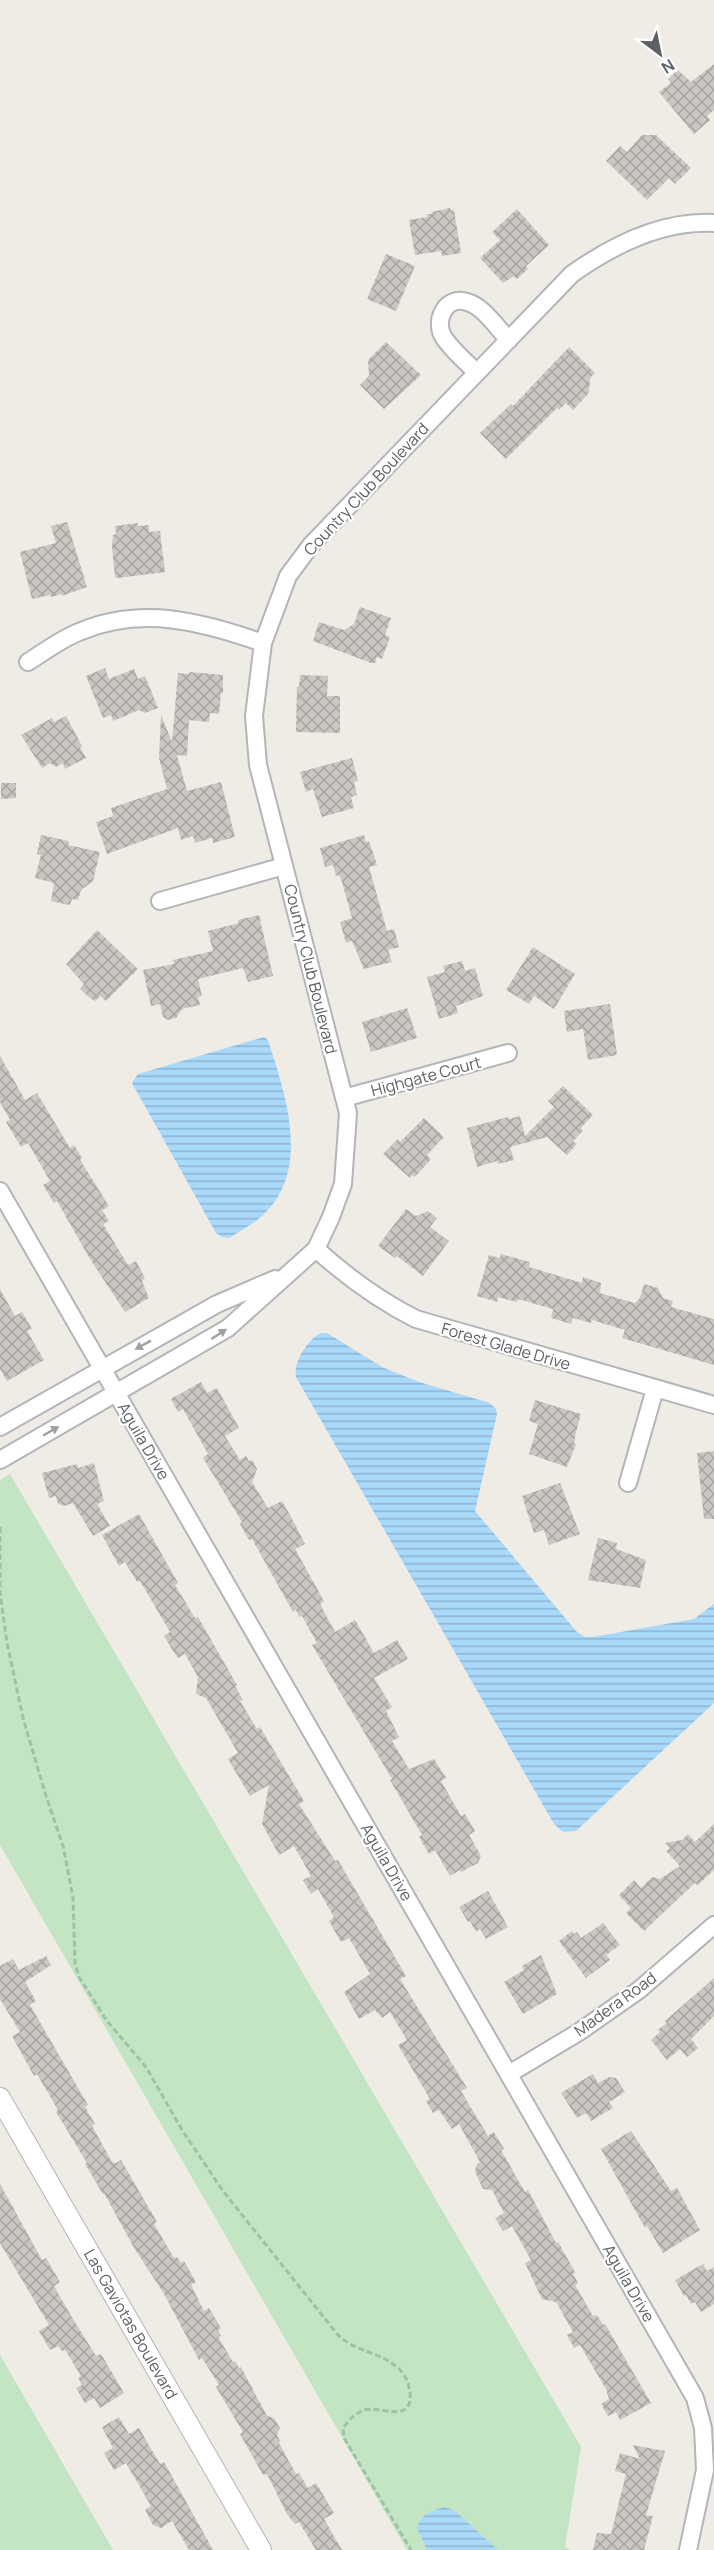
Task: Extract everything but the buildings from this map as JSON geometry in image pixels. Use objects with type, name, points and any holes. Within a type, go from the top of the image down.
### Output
[{"type":"street","name":"Country Club Boulevard","points":[[0,1460],[228,1328],[316,1249],[343,1184],[348,1113],[258,765],[254,716],[263,643],[288,576],[310,545],[572,274],[604,251],[648,233],[694,222],[714,223]]},
{"type":"street","points":[[477,373],[444,338],[439,318],[444,308],[454,302],[465,301],[475,306],[509,340]]},
{"type":"street","points":[[28,662],[79,632],[110,622],[136,619],[179,619],[210,625],[263,643]]},
{"type":"street","points":[[160,901],[284,866]]},
{"type":"street","name":"Highgate Court","points":[[344,1098],[508,1053]]},
{"type":"street","name":"Aguila Drive","points":[[0,1191],[695,2398],[709,2427],[705,2470],[688,2550]]},
{"type":"street","name":"Forest Glade Drive","points":[[316,1249],[346,1276],[379,1300],[416,1319],[714,1405]]},
{"type":"street","name":"Country Club Boulevard","points":[[0,1427],[217,1304],[290,1273]]},
{"type":"street","points":[[628,1483],[655,1389]]},
{"type":"street","name":"Madera Road","points":[[509,2074],[579,2032],[639,1990],[714,1924]]},
{"type":"street","name":"Las Gaviotas Boulevard","points":[[0,2098],[261,2550]]},
{"type":"path","points":[[0,1527],[0,1592],[7,1643],[23,1718],[63,1846],[73,1897],[75,1964],[79,1977],[107,2021],[146,2067],[187,2137],[223,2191],[338,2335],[350,2347],[369,2352],[390,2362],[401,2370],[409,2383],[409,2405],[404,2410],[396,2412],[366,2409],[352,2416],[343,2428],[344,2438],[411,2550]]},
{"type":"green space","points":[[10,1474],[581,2447],[565,2547],[572,2550],[407,2550],[0,1845],[0,1480]]},
{"type":"green space","points":[[0,2355],[113,2550],[0,2550]]},
{"type":"water","points":[[264,1037],[268,1040],[287,1107],[291,1154],[287,1176],[278,1197],[263,1215],[229,1238],[222,1237],[216,1233],[132,1083],[138,1074]]},
{"type":"water","points":[[321,1333],[327,1333],[382,1367],[419,1382],[490,1403],[496,1409],[497,1414],[475,1511],[577,1632],[585,1637],[593,1637],[694,1619],[714,1604],[714,1703],[576,1831],[563,1832],[554,1824],[296,1377],[297,1365],[302,1352],[311,1340]]},
{"type":"water","points":[[445,2507],[455,2511],[498,2550],[427,2550],[417,2528],[419,2523],[427,2514]]}]
